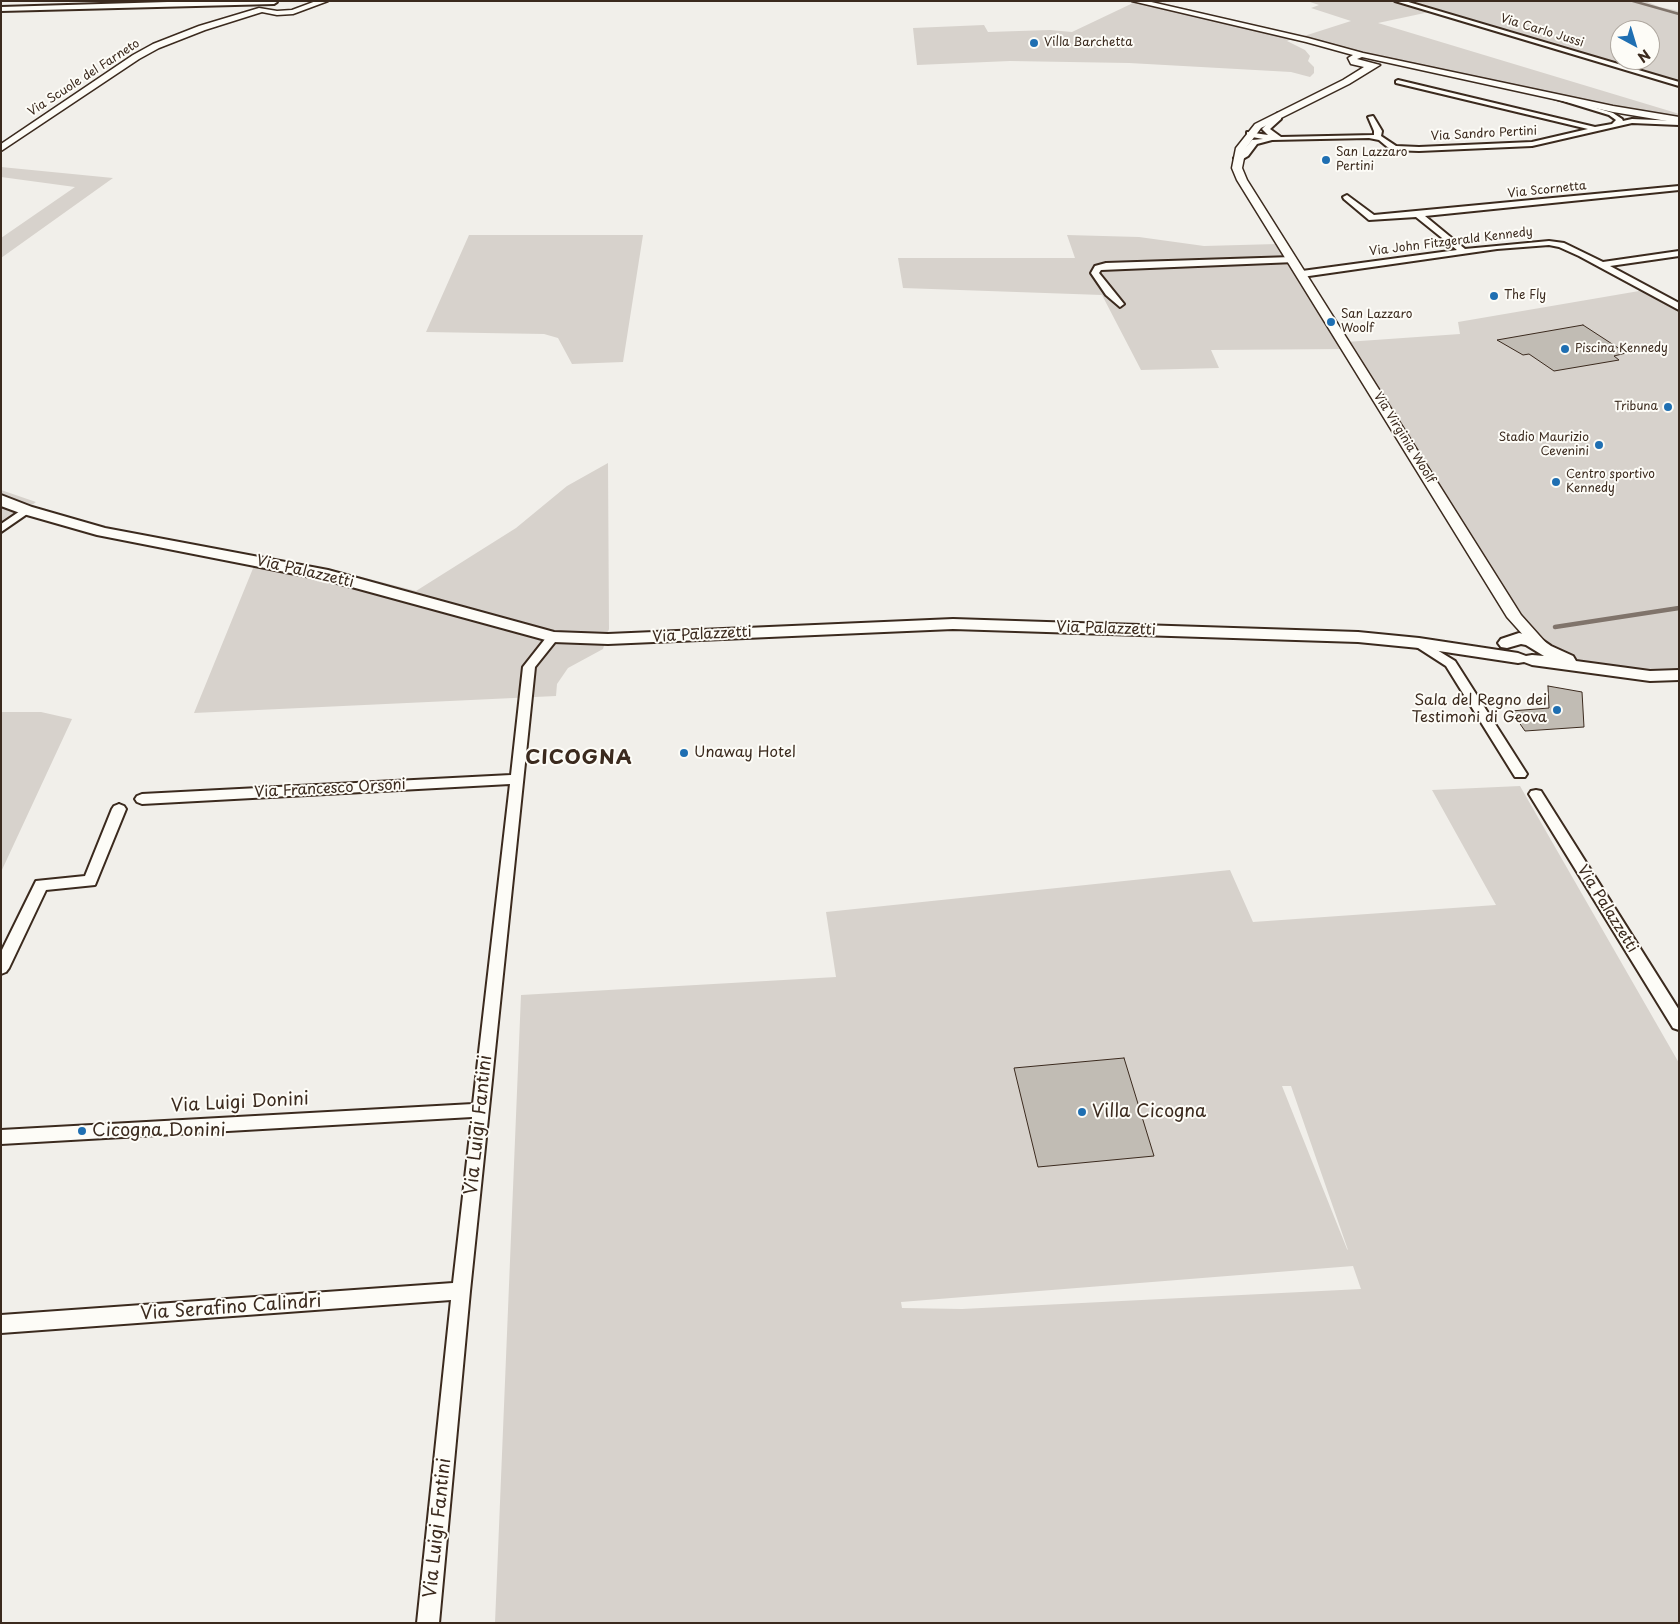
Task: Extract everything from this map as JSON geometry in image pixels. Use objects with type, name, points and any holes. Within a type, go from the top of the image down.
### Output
[{"type":"main road","name":"Via Palazzetti","points":[[1,500],[26,510],[103,532],[328,575],[554,637],[608,639],[952,624],[1358,637],[1419,643],[1463,650],[1533,653]]},
{"type":"main road","name":"Via Palazzetti","points":[[1419,643],[1525,639],[1533,653]]},
{"type":"main road","points":[[1511,641],[1509,652],[1533,653],[1584,668],[1650,676],[1679,675]]},
{"type":"street","points":[[252,2],[265,9],[293,12],[306,3],[324,1]]},
{"type":"street","points":[[1136,1],[1308,40],[1380,63]]},
{"type":"street","name":"Via Carlo Jussi","points":[[1398,1],[1679,84]]},
{"type":"street","points":[[265,9],[277,2]]},
{"type":"street","points":[[1,9],[117,3],[277,2]]},
{"type":"street","name":"Via Scuole del Farneto","points":[[1,148],[136,57],[156,46],[202,28],[265,9]]},
{"type":"street","points":[[1335,49],[1353,60],[1414,65],[1549,96],[1679,122]]},
{"type":"street","points":[[1353,60],[1362,56]]},
{"type":"street","points":[[1353,60],[1358,68],[1354,77]]},
{"type":"street","points":[[1238,158],[1240,148],[1258,126],[1380,63]]},
{"type":"street","name":"Via Sandro Pertini","points":[[1398,82],[1594,129],[1607,131],[1662,127]]},
{"type":"street","points":[[1549,96],[1611,114],[1620,120],[1615,124]]},
{"type":"street","points":[[1276,138],[1266,129],[1278,120],[1278,115]]},
{"type":"street","points":[[1371,117],[1378,131],[1377,137]]},
{"type":"street","name":"Via Sandro Pertini","points":[[1250,134],[1293,139],[1377,137],[1394,148],[1419,150],[1532,144],[1638,120],[1679,122]]},
{"type":"street","points":[[1238,158],[1255,142],[1276,138]]},
{"type":"street","name":"Via Virginia Woolf","points":[[1238,158],[1237,168],[1242,180],[1514,616],[1533,653]]},
{"type":"street","name":"Via Scornetta","points":[[1347,197],[1372,218],[1679,188]]},
{"type":"street","points":[[1418,214],[1464,252]]},
{"type":"street","name":"Via John Fitzgerald Kennedy","points":[[1302,274],[1523,244],[1548,243],[1573,250],[1619,273],[1678,309]]},
{"type":"street","points":[[1600,265],[1679,253]]},
{"type":"street","points":[[1120,304],[1109,293],[1095,273],[1098,268],[1106,266],[1292,260]]},
{"type":"street","points":[[1,529],[26,510]]},
{"type":"street","points":[[1511,641],[1514,616]]},
{"type":"street","name":"Via Luigi Fantini","points":[[428,1623],[496,959],[529,667],[554,637]]},
{"type":"street","name":"Via Palazzetti","points":[[1419,643],[1451,664],[1520,774]]},
{"type":"street","points":[[1451,664],[1452,656],[1463,650]]},
{"type":"street","name":"Via Francesco Orsoni","points":[[142,799],[517,779]]},
{"type":"street","name":"Via Palazzetti","points":[[1536,794],[1679,1024]]},
{"type":"street","points":[[1,968],[41,885],[90,881],[119,809]]},
{"type":"street","name":"Via Luigi Donini","points":[[1,1137],[482,1110]]},
{"type":"street","name":"Via Serafino Calindri","points":[[1,1324],[461,1292]]},
{"type":"shaded area","points":[[1121,1],[1155,1],[1298,36],[1287,41],[1305,50],[1310,56],[1308,61],[1314,67],[1314,73],[1310,77],[1291,72],[1129,63],[1010,61],[917,65],[913,28],[984,25],[988,32],[1050,30],[1072,32],[1133,3]]},
{"type":"shaded area","points":[[1307,1],[1645,1],[1660,7],[1679,11],[1679,82],[1638,70],[1660,70],[1660,20],[1610,20],[1610,62],[1434,11],[1378,23],[1673,112],[1679,114],[1679,118],[1621,109],[1432,67],[1357,53],[1301,37],[1351,21],[1311,8],[1319,5]]},
{"type":"shaded area","points":[[1,167],[113,178],[1,258],[1,238],[75,187],[1,177]]},
{"type":"shaded area","points":[[469,235],[643,235],[623,362],[572,364],[558,338],[544,334],[426,332]]},
{"type":"shaded area","name":"Centro sportivo Kennedy","points":[[1067,235],[1139,237],[1204,246],[1277,244],[1346,342],[1460,334],[1458,322],[1645,290],[1679,310],[1679,676],[1580,662],[1550,647],[1522,614],[1343,349],[1211,350],[1219,368],[1141,370],[1102,295],[903,288],[898,258],[1075,258]]},
{"type":"shaded area","points":[[608,463],[609,629],[603,649],[568,668],[557,684],[556,696],[194,713],[256,561],[310,569],[335,570],[416,591],[516,528],[567,486]]},
{"type":"shaded area","points":[[1,490],[36,502],[1,528]]},
{"type":"shaded area","points":[[1,712],[41,712],[72,719],[1,872]]},
{"type":"shaded area","points":[[1520,786],[1679,1063],[1679,1623],[495,1623],[521,995],[836,977],[826,912],[1230,870],[1253,922],[1496,905],[1432,790]],"holes":[[[1282,1086],[1291,1086],[1348,1250],[1347,1249]],[[1353,1266],[1361,1289],[962,1309],[902,1308],[901,1302]]]},
{"type":"building","name":"Piscina Kennedy","points":[[1583,325],[1626,353],[1614,356],[1619,360],[1554,371],[1529,354],[1523,355],[1497,340]]},
{"type":"building","name":"Sala del Regno dei Testimoni di Geova","points":[[1548,686],[1582,692],[1584,727],[1525,731],[1511,711],[1549,708]]},
{"type":"building","name":"Villa Cicogna","points":[[1124,1058],[1154,1156],[1038,1167],[1014,1068]]},
{"type":"waterway","points":[[1633,1],[1679,14]]},
{"type":"waterway","points":[[1555,627],[1679,608]]},
{"type":"place","name":"Villa Barchetta","points":[[1034,43]]},
{"type":"place","name":"San Lazzaro Pertini","points":[[1326,160]]},
{"type":"place","name":"The Fly","points":[[1494,296]]},
{"type":"place","name":"San Lazzaro Woolf","points":[[1331,322]]},
{"type":"place","name":"Piscina Kennedy","points":[[1565,349]]},
{"type":"place","name":"Tribuna","points":[[1668,407]]},
{"type":"place","name":"Stadio Maurizio Cevenini","points":[[1599,445]]},
{"type":"place","name":"Centro sportivo Kennedy","points":[[1556,482]]},
{"type":"place","name":"Sala del Regno dei Testimoni di Geova","points":[[1557,710]]},
{"type":"place","name":"Unaway Hotel","points":[[684,753]]},
{"type":"place","name":"Villa Cicogna","points":[[1082,1112]]},
{"type":"place","name":"Cicogna Donini","points":[[82,1131]]},
{"type":"district","name":"CICOGNA","points":[[579,758]]}]
